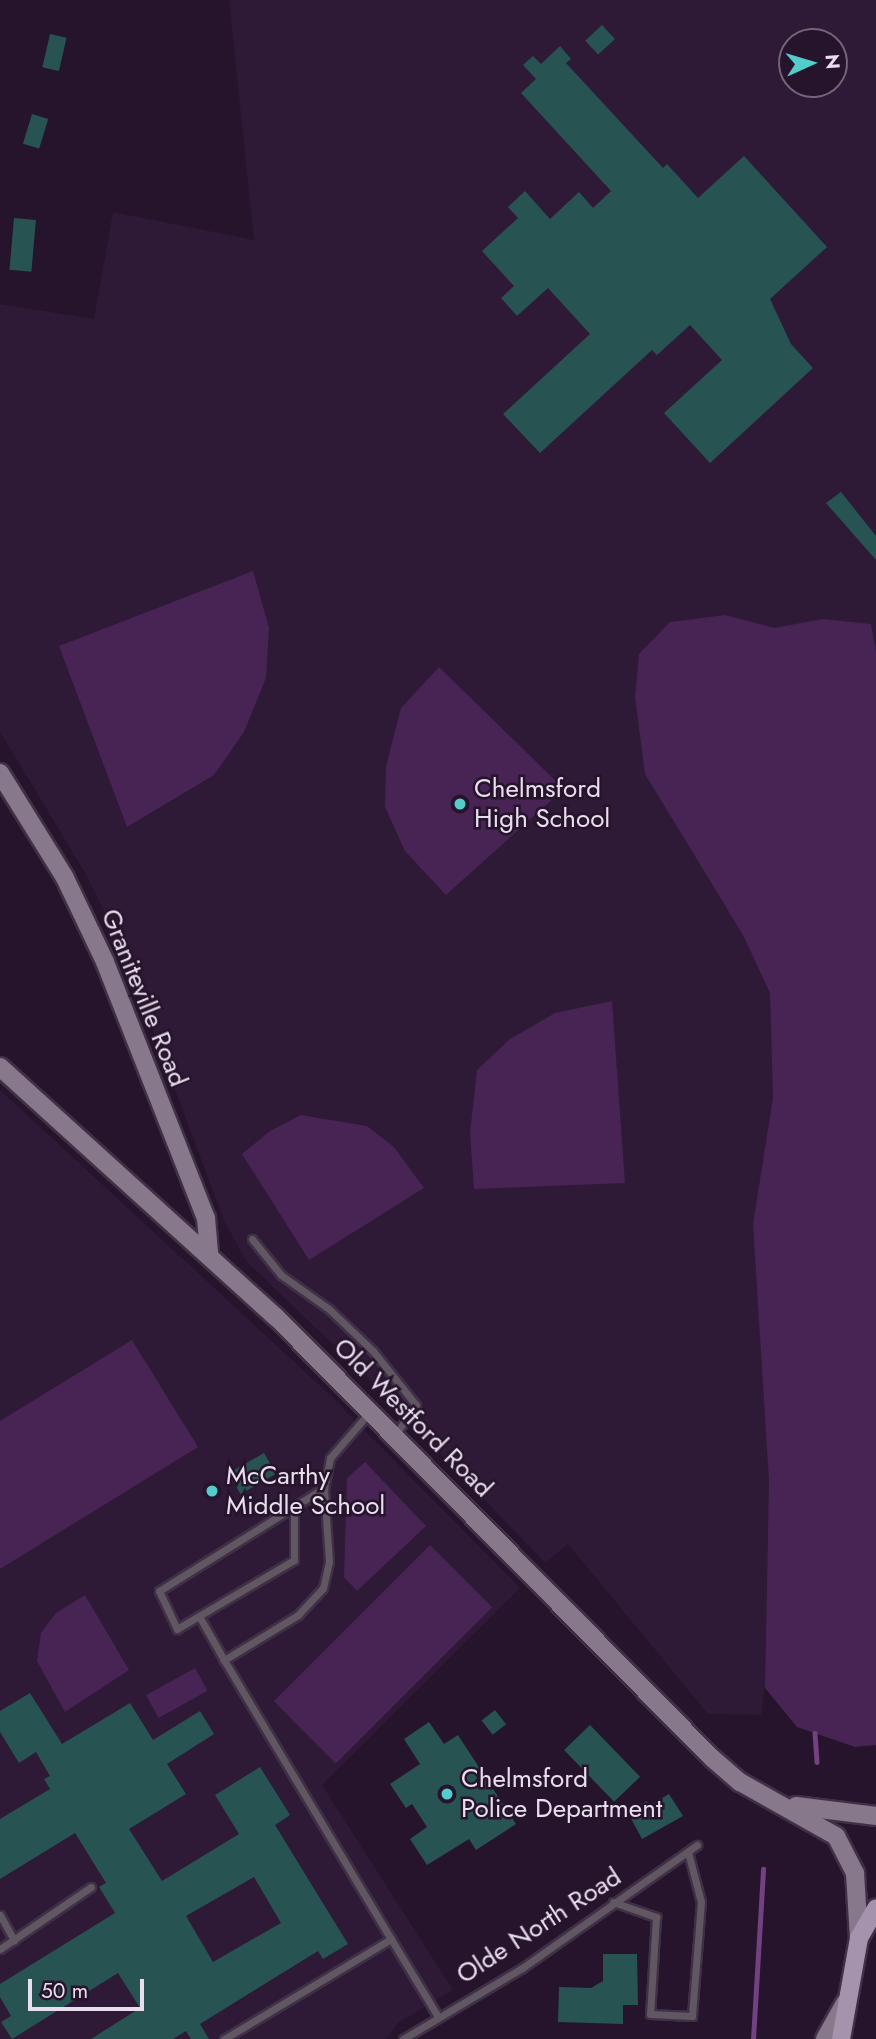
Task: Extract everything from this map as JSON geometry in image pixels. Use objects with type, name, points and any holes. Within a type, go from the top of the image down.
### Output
[{"type":"main road","name":"Graniteville Road","points":[[0,773],[65,877],[105,962],[206,1218],[209,1255]]},
{"type":"main road","name":"Old Westford Road","points":[[0,1067],[209,1255],[371,1410],[686,1734],[740,1782],[816,1821],[845,1847],[856,1881],[859,1938]]},
{"type":"main road","name":"Old Westford Road","points":[[786,1805],[876,1816]]},
{"type":"main road","points":[[841,2039],[845,2003],[859,1938],[876,1908]]},
{"type":"main road","points":[[825,2039],[845,2003]]},
{"type":"lane","points":[[252,1239],[281,1275],[329,1309],[373,1351],[416,1405],[395,1435]]},
{"type":"lane","points":[[224,1660],[298,1615],[323,1588],[328,1562],[324,1488],[330,1458],[371,1410]]},
{"type":"lane","points":[[294,1507],[294,1560],[177,1629],[159,1591],[324,1488]]},
{"type":"lane","points":[[199,1616],[437,2015]]},
{"type":"lane","name":"Olde North Road","points":[[403,2039],[437,2015],[522,1968],[697,1845]]},
{"type":"lane","points":[[613,1902],[656,1917],[650,2014],[692,2016],[701,1902],[688,1852]]},
{"type":"lane","points":[[0,1950],[91,1887]]},
{"type":"lane","points":[[0,1915],[14,1940]]},
{"type":"lane","points":[[224,2039],[391,1939]]},
{"type":"shaded area","name":"Chelmsford High School","points":[[229,0],[876,0],[876,1414],[782,1562],[761,1715],[708,1714],[568,1544],[545,1563],[366,1376],[247,1262],[224,1221],[121,945],[84,871],[0,732],[0,304],[94,319],[113,212],[254,240]]},
{"type":"shaded area","points":[[253,571],[269,628],[266,678],[244,732],[214,775],[127,827],[59,646]]},
{"type":"shaded area","points":[[725,615],[774,628],[823,619],[871,624],[876,652],[876,1745],[855,1747],[797,1727],[765,1688],[769,1481],[753,1224],[773,1098],[770,993],[743,935],[645,774],[635,697],[639,654],[670,622]]},
{"type":"shaded area","points":[[439,667],[564,789],[446,895],[405,851],[385,807],[386,766],[401,708]]},
{"type":"shaded area","points":[[612,1001],[625,1183],[474,1189],[470,1133],[477,1070],[510,1039],[555,1013]]},
{"type":"shaded area","name":"McCarthy Middle School","points":[[0,1090],[328,1393],[520,1588],[322,1785],[453,1990],[398,2023],[386,2039],[0,2039]]},
{"type":"shaded area","points":[[301,1115],[367,1126],[394,1147],[424,1188],[309,1260],[242,1154],[270,1131]]},
{"type":"shaded area","points":[[132,1340],[198,1447],[0,1569],[0,1421]]},
{"type":"shaded area","points":[[365,1462],[426,1526],[357,1591],[344,1577],[347,1478]]},
{"type":"shaded area","points":[[430,1545],[492,1607],[336,1763],[274,1701]]},
{"type":"shaded area","points":[[85,1595],[129,1670],[65,1712],[37,1661],[41,1633],[56,1613]]},
{"type":"shaded area","points":[[195,1668],[208,1691],[159,1718],[146,1695]]},
{"type":"building","points":[[602,25],[615,39],[598,55],[585,41]]},
{"type":"building","points":[[50,34],[67,38],[59,71],[42,67]]},
{"type":"building","points":[[560,46],[571,59],[566,63],[663,168],[667,164],[698,198],[744,156],[827,247],[770,299],[791,344],[813,368],[710,463],[664,413],[722,360],[690,325],[657,355],[652,350],[540,453],[503,414],[590,334],[548,288],[517,316],[501,298],[514,286],[482,251],[518,218],[508,207],[525,191],[550,219],[579,192],[593,208],[611,191],[521,93],[536,79],[523,65],[533,56],[541,64]]},
{"type":"building","points":[[32,114],[48,119],[39,149],[23,144]]},
{"type":"building","points":[[14,218],[36,220],[31,272],[9,270]]},
{"type":"building","points":[[841,492],[876,536],[876,560],[826,503]]},
{"type":"building","points":[[264,1453],[276,1474],[240,1494],[228,1474]]},
{"type":"building","points":[[30,1693],[62,1744],[130,1703],[153,1740],[200,1711],[214,1734],[167,1764],[186,1794],[129,1829],[162,1881],[239,1834],[215,1795],[260,1767],[290,1815],[275,1825],[348,1944],[323,1959],[318,1951],[200,2024],[209,2039],[191,2039],[186,2031],[173,2039],[91,2039],[140,2008],[118,1973],[12,2039],[1,2022],[11,2016],[0,1997],[0,1984],[115,1913],[99,1887],[106,1883],[75,1833],[0,1879],[0,1819],[50,1789],[44,1779],[50,1776],[36,1752],[19,1763],[0,1732],[0,1711]],"holes":[[[254,1877],[281,1923],[213,1962],[186,1916]]]},
{"type":"building","points":[[495,1710],[506,1724],[493,1735],[482,1720]]},
{"type":"building","name":"Chelmsford Police Department","points":[[429,1722],[444,1744],[458,1735],[516,1824],[476,1850],[469,1839],[427,1865],[410,1839],[427,1827],[412,1804],[406,1808],[390,1784],[420,1764],[404,1739]]},
{"type":"building","points":[[590,1725],[640,1777],[614,1802],[564,1750]]},
{"type":"building","points":[[669,1794],[683,1816],[642,1839],[627,1811],[647,1801],[649,1806]]},
{"type":"building","points":[[603,1954],[637,1954],[638,2005],[623,2005],[623,2024],[558,2022],[559,1987],[591,1988],[603,1981]]},
{"type":"waterway","points":[[815,1733],[817,1762]]},
{"type":"waterway","points":[[753,2039],[763,1869]]},
{"type":"place","name":"Chelmsford High School","points":[[460,804]]},
{"type":"place","name":"McCarthy Middle School","points":[[212,1491]]},
{"type":"place","name":"Chelmsford Police Department","points":[[447,1794]]}]
